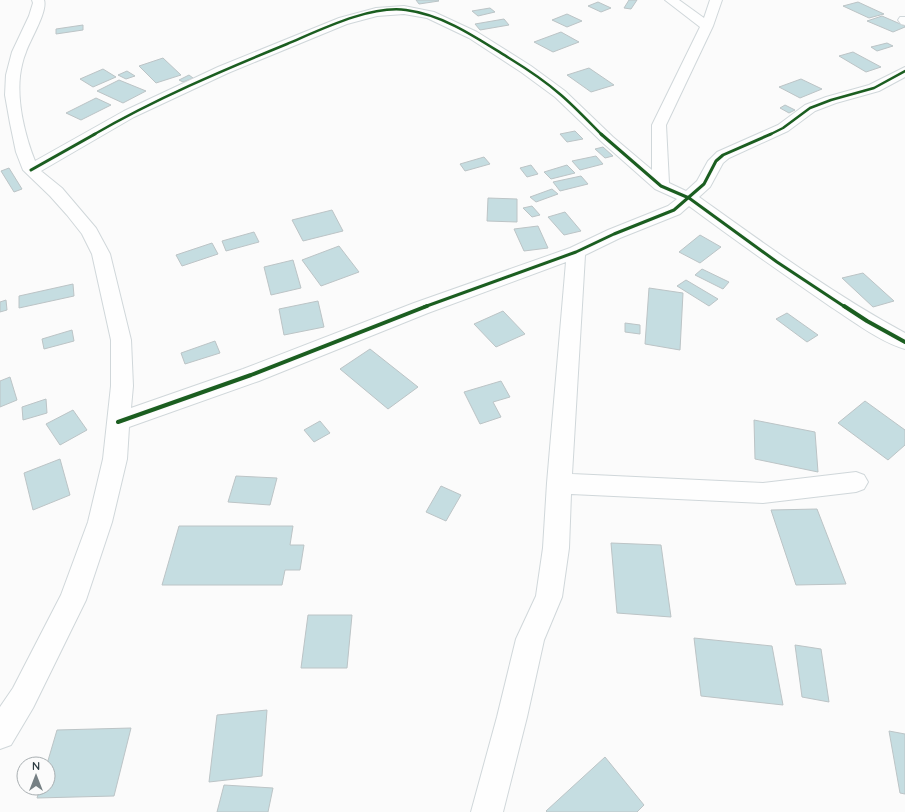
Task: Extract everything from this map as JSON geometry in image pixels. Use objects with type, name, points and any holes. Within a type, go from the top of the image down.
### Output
[{"type":"street","points":[[0,734],[23,698],[73,600],[100,522],[115,459],[122,386],[121,340],[101,254],[90,232],[73,211],[56,192],[31,170],[24,152],[17,123],[12,95],[12,75],[19,52],[36,16],[39,3],[38,0]]},
{"type":"street","points":[[671,0],[707,26]]},
{"type":"street","points":[[661,186],[659,126],[707,26],[716,0]]},
{"type":"street","points":[[31,170],[129,114],[230,67],[343,20],[376,12],[404,10],[430,15],[473,35],[526,69],[560,94],[608,140],[661,186],[689,198],[777,262],[867,320],[905,342]]},
{"type":"street","points":[[118,422],[251,375],[421,308],[576,252],[614,234],[674,210],[704,184],[716,161],[723,155],[783,128],[810,108],[831,100],[874,88],[905,71]]},
{"type":"street","points":[[487,812],[512,717],[530,639],[549,597],[556,548],[559,483],[576,252]]},
{"type":"street","points":[[559,483],[763,493],[856,482]]},
{"type":"building","points":[[416,0],[438,0],[439,1],[419,4]]},
{"type":"building","points":[[629,0],[637,0],[631,9],[624,8]]},
{"type":"building","points":[[598,2],[611,8],[601,12],[588,6]]},
{"type":"building","points":[[858,2],[884,14],[869,18],[843,6]]},
{"type":"building","points":[[490,8],[495,12],[478,16],[472,11]]},
{"type":"building","points":[[567,14],[582,21],[567,27],[552,20]]},
{"type":"building","points":[[882,16],[905,27],[893,32],[867,21]]},
{"type":"building","points":[[504,19],[509,25],[480,30],[475,24]]},
{"type":"building","points":[[83,25],[83,30],[56,34],[56,29]]},
{"type":"building","points":[[561,32],[579,42],[553,52],[534,42]]},
{"type":"building","points":[[887,43],[893,46],[877,51],[871,47]]},
{"type":"building","points":[[853,52],[881,67],[866,72],[839,56]]},
{"type":"building","points":[[163,58],[181,75],[156,83],[139,66]]},
{"type":"building","points":[[589,68],[614,85],[591,92],[567,75]]},
{"type":"building","points":[[103,69],[116,77],[93,87],[80,79]]},
{"type":"building","points":[[127,71],[135,76],[126,79],[118,75]]},
{"type":"building","points":[[189,75],[193,78],[183,82],[179,80]]},
{"type":"building","points":[[801,79],[822,89],[800,98],[779,87]]},
{"type":"building","points":[[119,80],[146,91],[123,103],[97,91]]},
{"type":"building","points":[[96,98],[111,105],[81,120],[66,113]]},
{"type":"building","points":[[785,105],[795,110],[789,113],[780,108]]},
{"type":"building","points":[[575,131],[583,139],[567,142],[560,134]]},
{"type":"building","points":[[603,147],[613,156],[605,158],[595,149]]},
{"type":"building","points":[[596,156],[603,164],[580,170],[572,161]]},
{"type":"building","points":[[484,157],[490,164],[465,171],[460,164]]},
{"type":"building","points":[[531,165],[538,174],[527,177],[520,168]]},
{"type":"building","points":[[567,165],[575,173],[551,179],[544,172]]},
{"type":"building","points":[[9,168],[22,189],[14,192],[1,171]]},
{"type":"building","points":[[581,176],[588,184],[560,191],[553,182]]},
{"type":"building","points":[[552,189],[558,194],[536,202],[530,197]]},
{"type":"building","points":[[488,198],[517,199],[517,222],[487,221]]},
{"type":"building","points":[[532,206],[540,215],[532,217],[523,208]]},
{"type":"building","points":[[332,210],[343,231],[303,241],[292,220]]},
{"type":"building","points":[[565,212],[581,231],[564,235],[548,217]]},
{"type":"building","points":[[538,226],[548,248],[524,251],[514,229]]},
{"type":"building","points":[[254,232],[259,242],[226,251],[222,241]]},
{"type":"building","points":[[700,235],[721,247],[700,263],[679,252]]},
{"type":"building","points":[[212,243],[218,254],[182,266],[176,255]]},
{"type":"building","points":[[339,246],[359,272],[321,286],[302,260]]},
{"type":"building","points":[[293,260],[301,288],[271,295],[264,267]]},
{"type":"building","points":[[702,269],[729,282],[723,289],[695,275]]},
{"type":"building","points":[[863,273],[894,301],[873,307],[842,278]]},
{"type":"building","points":[[686,280],[718,299],[709,306],[677,286]]},
{"type":"building","points":[[73,284],[74,296],[19,308],[19,296]]},
{"type":"building","points":[[649,288],[683,293],[680,350],[645,344]]},
{"type":"building","points":[[6,300],[7,310],[0,312],[0,302]]},
{"type":"building","points":[[318,301],[324,327],[284,335],[279,309]]},
{"type":"building","points":[[503,311],[525,334],[496,347],[474,324]]},
{"type":"building","points":[[787,313],[818,335],[807,342],[776,319]]},
{"type":"building","points":[[625,323],[640,325],[640,334],[625,332]]},
{"type":"building","points":[[72,330],[74,341],[44,349],[42,339]]},
{"type":"building","points":[[215,341],[220,353],[185,364],[181,353]]},
{"type":"building","points":[[370,349],[418,387],[388,409],[340,369]]},
{"type":"building","points":[[10,377],[17,400],[0,407],[0,381]]},
{"type":"building","points":[[501,381],[510,397],[493,402],[501,417],[480,424],[464,392]]},
{"type":"building","points":[[46,399],[47,413],[23,420],[22,407]]},
{"type":"building","points":[[865,401],[905,430],[905,445],[888,460],[838,423]]},
{"type":"building","points":[[73,410],[87,430],[60,445],[46,424]]},
{"type":"building","points":[[754,420],[815,432],[818,472],[755,459]]},
{"type":"building","points":[[320,421],[330,433],[314,442],[304,430]]},
{"type":"building","points":[[60,459],[70,495],[33,510],[24,473]]},
{"type":"building","points":[[236,476],[277,478],[270,505],[228,502]]},
{"type":"building","points":[[441,486],[461,495],[446,521],[426,512]]},
{"type":"building","points":[[817,509],[846,584],[796,585],[771,510]]},
{"type":"building","points":[[179,526],[293,526],[290,545],[304,545],[300,570],[285,570],[282,585],[162,585]]},
{"type":"building","points":[[611,543],[661,545],[671,617],[617,613]]},
{"type":"building","points":[[308,615],[352,615],[347,668],[301,668]]},
{"type":"building","points":[[694,638],[772,646],[783,705],[701,696]]},
{"type":"building","points":[[795,645],[821,649],[829,702],[802,697]]},
{"type":"building","points":[[267,710],[262,776],[209,782],[217,715]]},
{"type":"building","points":[[131,728],[114,796],[37,798],[38,796],[56,796],[56,756],[49,756],[57,730]]},
{"type":"building","points":[[889,731],[905,734],[905,794],[900,793]]},
{"type":"building","points":[[605,757],[644,805],[637,812],[546,811]]},
{"type":"building","points":[[224,785],[273,788],[268,812],[217,812]]},
{"type":"cycle path","points":[[31,170],[129,114],[223,70],[343,21],[376,12],[404,10],[430,15],[473,35],[526,69],[560,94],[608,140],[661,186],[689,198],[777,262],[867,321],[905,342]]},
{"type":"cycle path","points":[[118,422],[251,375],[421,308],[576,252],[614,234],[674,210],[704,184],[716,161],[723,155],[783,128],[810,108],[831,100],[874,88],[905,71]]}]
